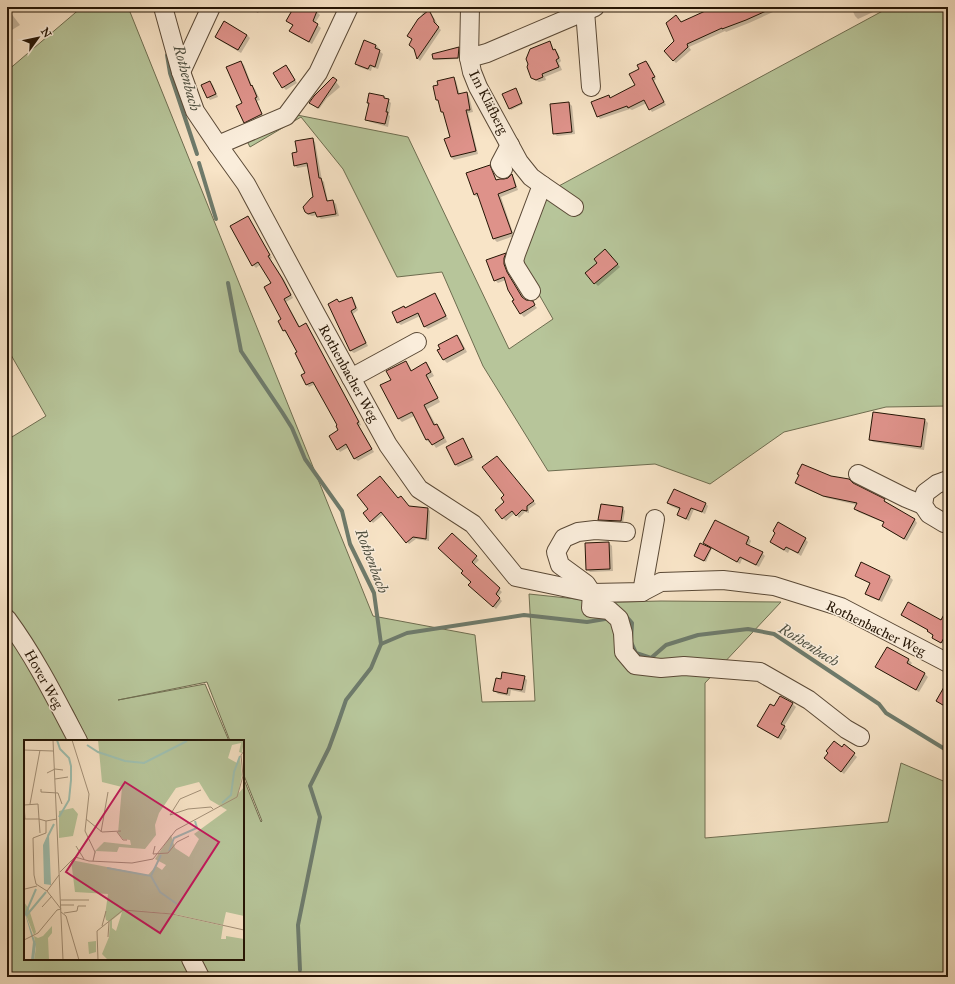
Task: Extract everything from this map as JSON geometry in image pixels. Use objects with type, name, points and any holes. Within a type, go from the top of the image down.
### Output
[{"type":"street","name":"Rothenbacher Weg","points":[[163,7],[181,72],[195,110],[246,184],[388,445],[419,489],[473,524],[516,577],[592,593],[642,592],[661,582],[723,580],[774,586],[840,607],[948,663]]},
{"type":"street","points":[[181,72],[211,7]]},
{"type":"street","points":[[218,145],[286,116],[318,73],[350,7]]},
{"type":"street","name":"Im Kläfberg","points":[[470,7],[469,58],[472,72],[478,87],[520,162],[531,177],[574,207]]},
{"type":"street","points":[[469,58],[487,53],[590,9],[591,87]]},
{"type":"street","points":[[502,166],[510,145]]},
{"type":"street","points":[[531,291],[516,267],[514,261],[542,185]]},
{"type":"street","points":[[351,378],[417,342]]},
{"type":"street","points":[[858,474],[923,505],[929,514],[948,524]]},
{"type":"street","points":[[923,505],[925,493],[937,484],[948,480]]},
{"type":"street","points":[[642,592],[656,519]]},
{"type":"street","points":[[626,532],[595,530],[578,532],[564,538],[556,552],[560,565],[586,584],[592,593],[592,608],[609,610],[619,619],[623,632],[624,652],[635,665],[661,668],[684,666],[760,672],[809,700],[846,729],[860,737]]},
{"type":"street","name":"Hover Weg","points":[[7,619],[38,665],[77,740]]},
{"type":"street","points":[[192,960],[200,977]]},
{"type":"green space","points":[[82,7],[128,7],[373,616],[475,635],[482,702],[535,701],[529,594],[618,602],[781,602],[705,683],[705,838],[888,822],[901,763],[948,783],[948,977],[206,977],[198,960],[244,960],[244,780],[261,822],[262,821],[244,776],[244,740],[230,740],[207,682],[118,700],[205,684],[229,740],[88,740],[72,709],[17,642],[70,740],[24,740],[24,960],[188,960],[196,977],[7,977],[7,440],[46,416],[7,348],[7,71]]},
{"type":"green space","points":[[890,7],[948,7],[948,406],[886,407],[784,432],[710,484],[655,464],[548,471],[483,366],[442,272],[397,277],[343,169],[301,117],[250,147],[245,137],[297,115],[408,137],[509,349],[553,319],[525,270],[521,258],[544,194]]},
{"type":"building","points":[[294,7],[309,7],[317,11],[313,21],[318,24],[309,42],[289,31],[293,25],[286,21]]},
{"type":"building","points":[[714,7],[775,7],[687,44],[688,47],[673,61],[664,51],[674,41],[666,23],[676,15],[681,22]]},
{"type":"building","points":[[429,10],[434,22],[439,27],[417,59],[414,49],[409,45],[412,39],[407,36],[418,19]]},
{"type":"building","points":[[224,21],[247,35],[238,50],[215,37]]},
{"type":"building","points":[[364,40],[376,45],[375,48],[380,50],[375,67],[370,65],[368,69],[355,64]]},
{"type":"building","points":[[550,41],[553,50],[555,49],[559,58],[556,60],[559,67],[542,74],[543,77],[536,80],[531,78],[526,59],[530,49]]},
{"type":"building","points":[[459,47],[458,58],[433,59],[432,54]]},
{"type":"building","points":[[241,61],[257,97],[255,98],[262,114],[244,123],[236,106],[242,103],[226,67]]},
{"type":"building","points":[[646,61],[655,77],[652,78],[664,102],[649,110],[644,100],[628,108],[627,106],[597,117],[591,102],[609,95],[610,98],[635,85],[629,74],[639,69],[637,65]]},
{"type":"building","points":[[286,65],[295,80],[282,88],[273,73]]},
{"type":"building","points":[[333,77],[337,80],[318,108],[309,103],[314,96]]},
{"type":"building","points":[[454,77],[458,94],[467,92],[470,110],[466,110],[476,151],[451,157],[444,139],[450,137],[443,112],[441,112],[438,100],[436,100],[433,86],[438,85],[437,81]]},
{"type":"building","points":[[210,81],[216,94],[207,98],[201,85]]},
{"type":"building","points":[[516,88],[522,103],[509,109],[502,94]]},
{"type":"building","points":[[369,93],[384,96],[384,98],[389,99],[385,124],[365,120],[369,103],[367,103]]},
{"type":"building","points":[[569,102],[572,132],[553,134],[550,104]]},
{"type":"building","points":[[313,138],[319,178],[321,178],[327,201],[333,200],[336,214],[317,217],[315,212],[308,214],[305,212],[303,207],[313,197],[307,163],[294,166],[292,153],[297,152],[295,141]]},
{"type":"building","points":[[490,165],[496,180],[508,178],[512,174],[516,187],[498,194],[512,233],[493,239],[477,193],[474,195],[466,173]]},
{"type":"building","points":[[248,216],[270,255],[268,256],[291,295],[284,299],[299,327],[306,323],[359,422],[357,423],[372,449],[354,459],[346,444],[337,450],[329,436],[338,430],[337,425],[313,382],[306,385],[301,375],[305,373],[295,353],[297,352],[285,330],[283,331],[278,321],[281,319],[264,287],[271,283],[258,262],[252,266],[230,226]]},
{"type":"building","points":[[605,249],[618,264],[594,284],[585,273],[597,263],[594,259]]},
{"type":"building","points":[[506,253],[504,264],[507,272],[522,297],[526,300],[533,301],[535,305],[520,314],[512,301],[514,300],[508,290],[504,277],[494,281],[486,260]]},
{"type":"building","points":[[435,293],[446,316],[424,327],[418,313],[397,323],[392,312],[404,306],[405,308]]},
{"type":"building","points":[[352,297],[356,308],[351,311],[366,343],[350,351],[328,304],[337,299],[339,302]]},
{"type":"building","points":[[457,335],[464,349],[443,360],[437,350],[440,349],[438,345]]},
{"type":"building","points":[[406,361],[411,371],[426,362],[431,372],[426,375],[438,398],[424,405],[434,425],[437,424],[444,438],[432,445],[428,439],[426,440],[412,412],[398,419],[380,385],[391,380],[386,371]]},
{"type":"building","points":[[873,412],[925,419],[921,447],[869,440]]},
{"type":"building","points":[[463,438],[472,457],[455,465],[446,447]]},
{"type":"building","points":[[497,456],[534,501],[527,506],[527,511],[522,510],[516,516],[512,511],[502,519],[495,510],[504,502],[501,498],[504,495],[482,467]]},
{"type":"building","points":[[802,464],[831,476],[849,479],[853,483],[885,499],[884,501],[915,519],[904,539],[882,526],[884,522],[854,509],[857,503],[823,496],[795,483],[799,475],[797,474]]},
{"type":"building","points":[[380,476],[398,498],[401,496],[409,506],[428,508],[426,539],[413,537],[406,543],[381,512],[370,522],[363,513],[368,509],[357,495]]},
{"type":"building","points":[[674,489],[706,503],[702,512],[691,508],[686,519],[677,515],[680,508],[667,503]]},
{"type":"building","points":[[601,504],[623,507],[621,521],[598,520]]},
{"type":"building","points":[[715,520],[749,537],[746,544],[763,552],[756,565],[740,557],[737,562],[703,543]]},
{"type":"building","points":[[778,522],[806,538],[798,553],[786,547],[784,550],[770,542],[775,533],[773,531]]},
{"type":"building","points":[[452,533],[477,556],[472,562],[500,588],[496,594],[500,598],[493,607],[468,585],[471,582],[461,573],[463,571],[438,548]]},
{"type":"building","points":[[609,542],[610,569],[586,570],[585,543]]},
{"type":"building","points":[[700,543],[711,548],[704,561],[694,556]]},
{"type":"building","points":[[861,562],[890,576],[879,600],[865,594],[870,583],[855,576]]},
{"type":"building","points":[[908,602],[941,620],[948,607],[948,631],[941,643],[932,638],[933,635],[927,631],[928,630],[901,615]]},
{"type":"building","points":[[887,647],[909,659],[907,663],[925,673],[916,690],[875,667]]},
{"type":"building","points":[[502,672],[525,676],[522,690],[508,688],[507,694],[493,691],[496,678],[501,679]]},
{"type":"building","points":[[948,680],[948,708],[936,701]]},
{"type":"building","points":[[780,696],[793,703],[781,724],[785,726],[778,738],[757,726],[770,704],[774,706]]},
{"type":"building","points":[[834,741],[842,747],[844,744],[855,753],[841,772],[824,758],[828,753],[826,751]]},
{"type":"waterway","name":"Rothenbach","points":[[167,55],[170,73],[197,154]]},
{"type":"waterway","name":"Rothenbach","points":[[199,163],[216,219]]},
{"type":"waterway","name":"Rothenbach","points":[[228,283],[241,351],[292,428],[305,459],[342,511],[350,544],[374,593],[381,644],[407,633],[524,615],[587,622],[611,618]]},
{"type":"waterway","name":"Rothenbach","points":[[626,616],[632,623],[631,642],[636,653],[651,658],[666,645],[698,635],[748,629],[774,634],[879,704],[886,713],[948,751]]},
{"type":"waterway","points":[[300,970],[298,925],[320,817],[310,786],[329,748],[346,700],[371,668],[381,644]]}]
